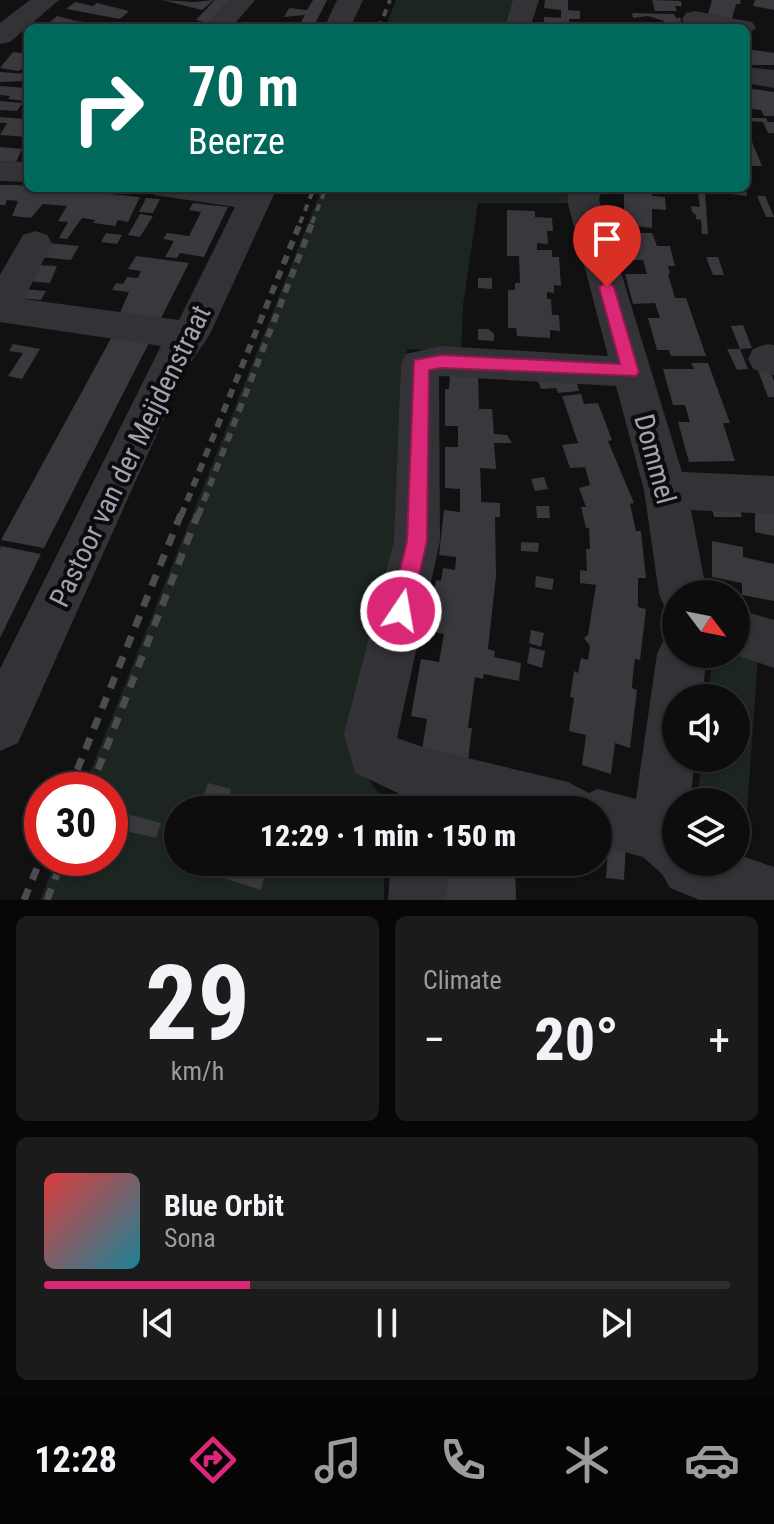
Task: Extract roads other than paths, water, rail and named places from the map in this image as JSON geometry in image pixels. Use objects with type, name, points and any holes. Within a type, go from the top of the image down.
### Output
[{"type":"street","points":[[0,36],[46,0]]},
{"type":"street","points":[[221,23],[242,0]]},
{"type":"street","points":[[339,24],[350,0]]},
{"type":"street","points":[[518,24],[526,0]]},
{"type":"street","points":[[697,16],[729,24]]},
{"type":"street","points":[[750,29],[774,34]]},
{"type":"street","points":[[750,76],[774,79]]},
{"type":"street","points":[[0,171],[24,172]]},
{"type":"street","name":"Dommel","points":[[585,192],[583,200],[666,490],[681,580]]},
{"type":"street","name":"Pastoor van der Meijdenstraat","points":[[0,725],[170,362],[190,336],[258,193]]},
{"type":"street","points":[[35,243],[0,309],[190,336]]},
{"type":"street","points":[[457,796],[425,792],[374,754],[370,734],[417,541],[420,365],[441,361],[630,372]]},
{"type":"street","points":[[666,490],[774,495]]},
{"type":"street","points":[[750,636],[774,644]]},
{"type":"street","points":[[612,823],[662,844]]},
{"type":"street","points":[[417,900],[419,876]]},
{"type":"street","points":[[714,876],[774,896]]},
{"type":"railway","points":[[381,24],[390,0]]},
{"type":"railway","points":[[300,223],[312,192]]},
{"type":"railway","points":[[312,223],[324,192]]},
{"type":"railway","points":[[181,516],[301,221]]},
{"type":"railway","points":[[198,516],[313,221]]},
{"type":"railway","points":[[76,772],[181,514]]},
{"type":"railway","points":[[97,772],[198,514]]},
{"type":"railway","points":[[24,900],[34,876]]},
{"type":"railway","points":[[47,900],[56,876]]}]
